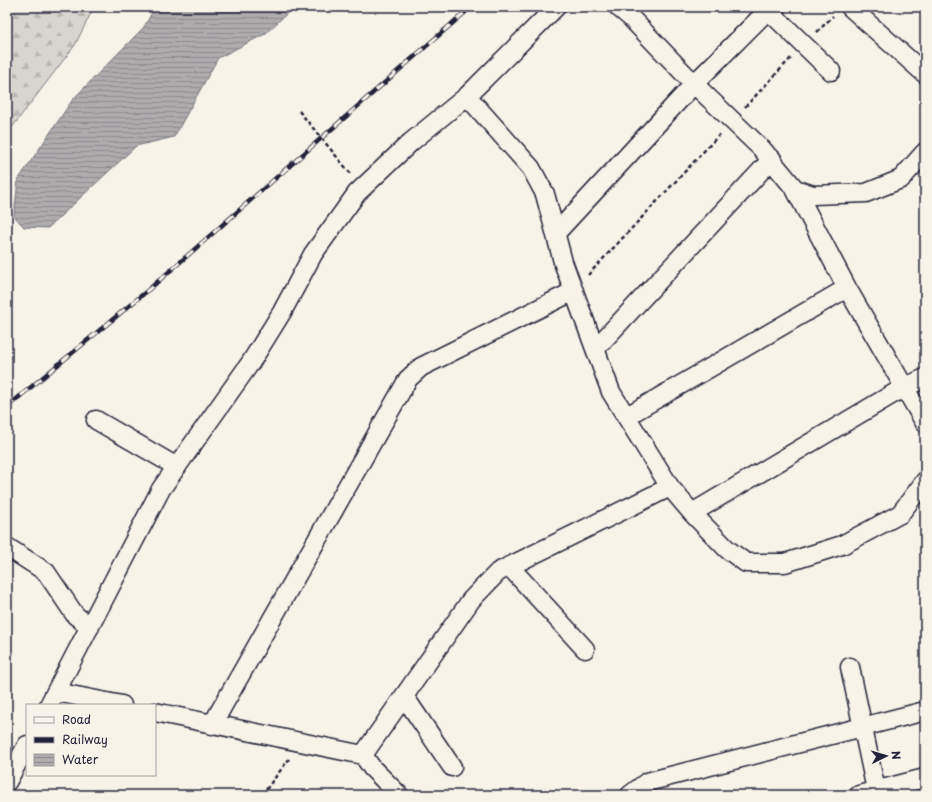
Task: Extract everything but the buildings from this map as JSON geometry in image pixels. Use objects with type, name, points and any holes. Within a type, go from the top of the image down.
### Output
[{"type":"street","points":[[112,704],[52,698],[161,489],[251,362],[282,312],[313,254],[357,193],[412,142],[467,96],[556,7]]},
{"type":"street","points":[[556,233],[694,84],[770,8],[832,71]]},
{"type":"street","points":[[629,10],[694,84],[772,160],[795,189],[847,288],[925,424]]},
{"type":"street","points":[[843,10],[925,74]]},
{"type":"street","points":[[467,96],[531,168],[545,194],[563,262],[611,392],[670,487],[692,513],[727,549],[746,563],[785,562],[842,545],[900,514],[925,481]]},
{"type":"street","points":[[795,189],[813,195],[866,193],[901,179],[925,152]]},
{"type":"street","points":[[596,348],[772,160]]},
{"type":"street","points":[[627,416],[847,288]]},
{"type":"street","points":[[212,724],[408,379],[421,367],[574,291]]},
{"type":"street","points":[[692,513],[904,388],[925,378]]},
{"type":"street","points":[[96,420],[177,467]]},
{"type":"street","points":[[363,756],[471,600],[498,572],[670,487]]},
{"type":"street","points":[[7,547],[46,572],[75,615],[90,627]]},
{"type":"street","points":[[508,566],[585,649]]},
{"type":"street","points":[[850,666],[876,790]]},
{"type":"street","points":[[404,696],[452,767]]},
{"type":"street","points":[[630,795],[647,782],[925,711]]},
{"type":"street","points":[[156,712],[363,756],[399,795]]},
{"type":"street","points":[[7,782],[26,747]]},
{"type":"street","points":[[859,795],[925,778]]},
{"type":"path","points":[[574,291],[804,44],[843,10]]},
{"type":"path","points":[[299,112],[363,188]]},
{"type":"path","points":[[262,795],[301,742]]},
{"type":"green space","points":[[7,7],[94,7],[75,45],[7,134]]},
{"type":"water","points":[[155,7],[294,7],[265,34],[218,58],[174,137],[136,146],[48,228],[24,227],[14,216],[18,180],[73,99],[144,27]]},
{"type":"railway","points":[[7,407],[147,291],[471,7]]}]
